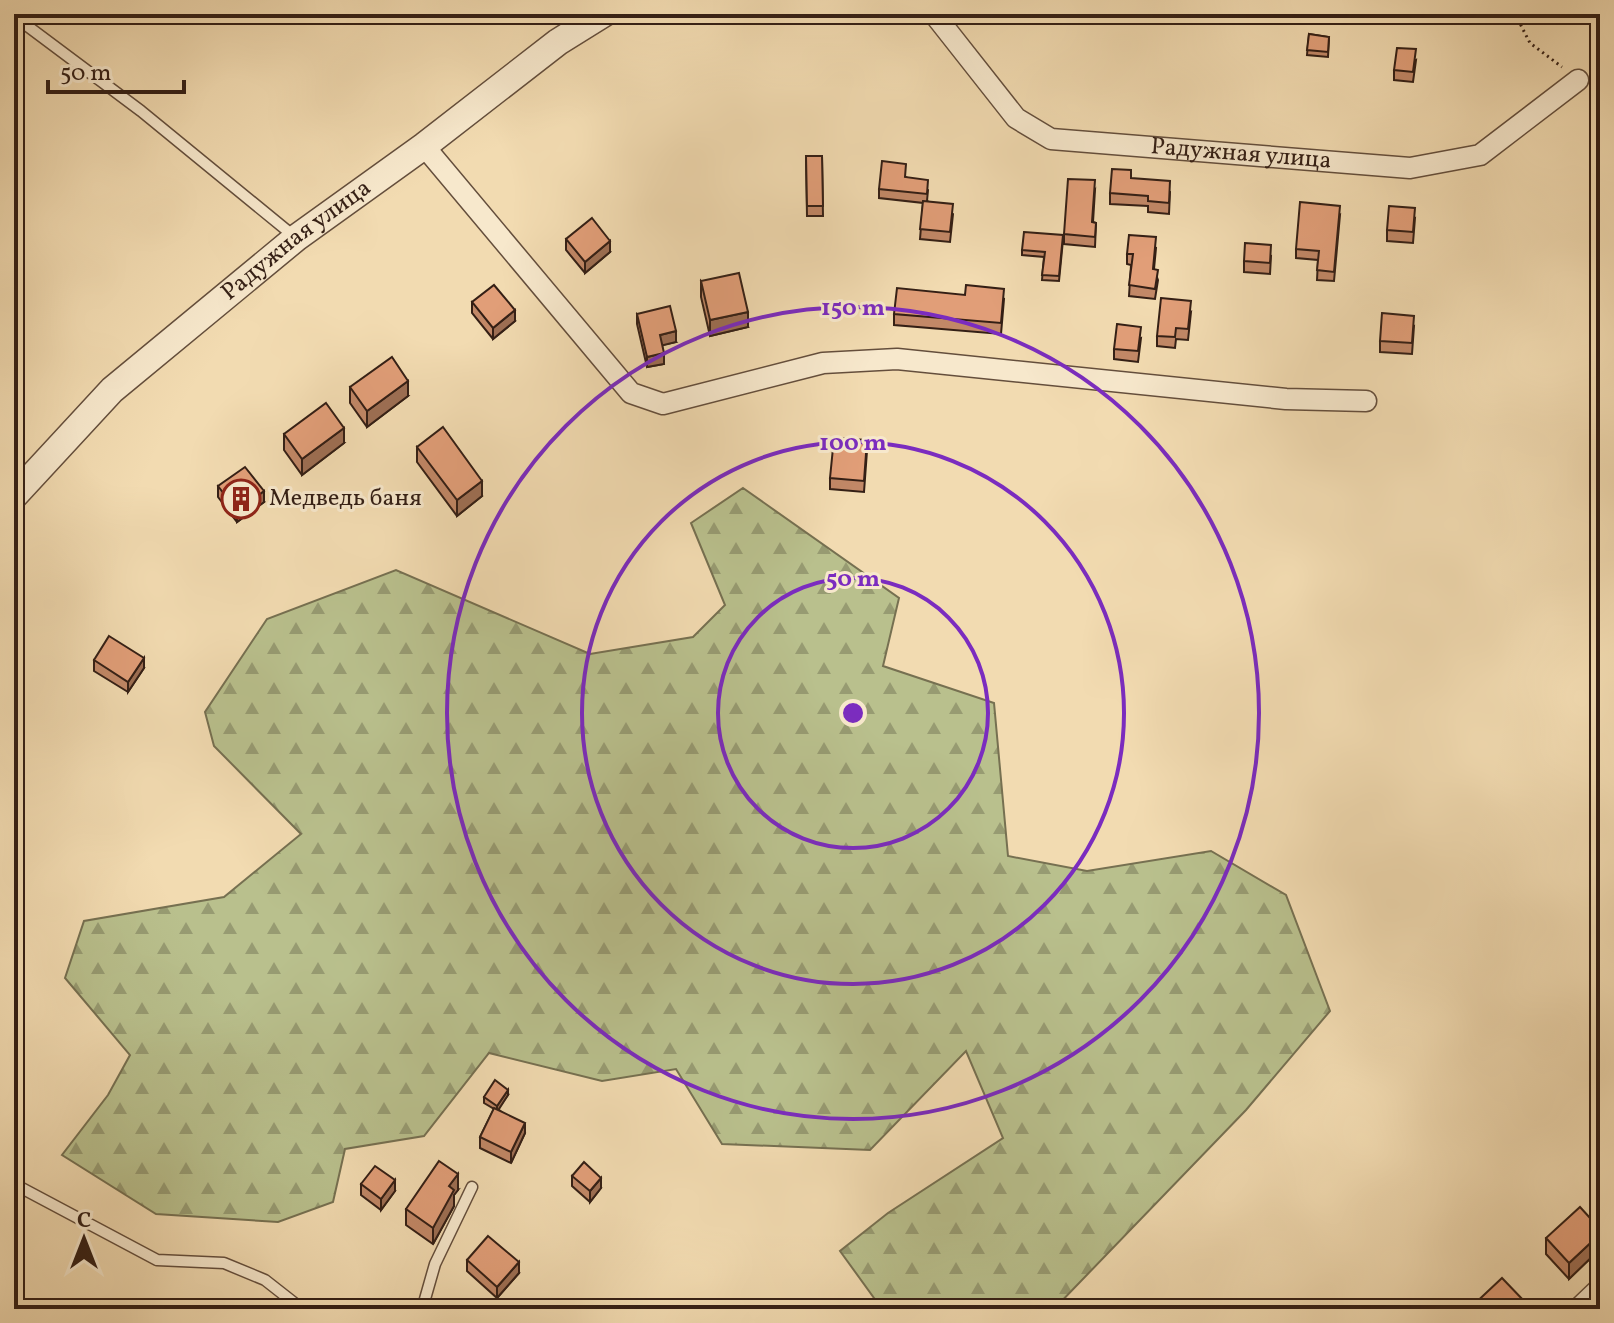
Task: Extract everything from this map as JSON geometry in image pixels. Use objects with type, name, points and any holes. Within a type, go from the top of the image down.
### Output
[{"type":"street","name":"Радужная улица","points":[[14,496],[112,390],[296,238],[424,146],[558,42],[603,14]]},
{"type":"street","name":"Радужная улица","points":[[934,14],[1016,118],[1051,139],[1410,168],[1480,155],[1578,80]]},
{"type":"street","points":[[424,146],[631,393],[663,404],[823,363],[897,359],[1286,399],[1366,401]]},
{"type":"street","points":[[1578,1309],[1600,1288]]},
{"type":"lane","points":[[14,16],[141,111],[296,238]]},
{"type":"lane","points":[[14,1184],[157,1260],[224,1263],[265,1280],[302,1309]]},
{"type":"lane","points":[[429,1309],[425,1299],[435,1264],[472,1187]]},
{"type":"path","points":[[1515,14],[1530,43],[1578,80]]},
{"type":"green space","points":[[743,488],[899,598],[883,666],[994,703],[1008,856],[1087,871],[1211,851],[1286,895],[1330,1011],[1246,1110],[1054,1309],[882,1309],[840,1251],[888,1213],[1003,1138],[966,1051],[870,1150],[722,1144],[676,1069],[602,1081],[489,1053],[424,1136],[345,1149],[333,1202],[278,1222],[156,1214],[62,1155],[108,1095],[130,1055],[65,978],[84,921],[224,897],[301,834],[214,746],[205,712],[267,619],[396,570],[590,654],[693,637],[725,605],[691,523]]},
{"type":"building","points":[[1309,34],[1329,37],[1328,52],[1307,50]]},
{"type":"building","points":[[1397,48],[1416,49],[1413,72],[1394,70]]},
{"type":"building","points":[[806,156],[822,156],[823,206],[807,206]]},
{"type":"building","points":[[882,161],[906,164],[905,177],[928,180],[927,194],[879,189]]},
{"type":"building","points":[[1112,169],[1131,170],[1131,178],[1170,181],[1169,203],[1148,201],[1148,196],[1110,193]]},
{"type":"building","points":[[1068,179],[1095,180],[1092,222],[1096,223],[1095,237],[1064,234]]},
{"type":"building","points":[[923,201],[953,204],[950,232],[920,229]]},
{"type":"building","points":[[1300,202],[1340,206],[1334,272],[1317,270],[1319,251],[1296,249]]},
{"type":"building","points":[[1389,206],[1415,208],[1413,232],[1387,230]]},
{"type":"building","points":[[592,218],[610,241],[585,262],[566,239]]},
{"type":"building","points":[[1024,232],[1063,235],[1059,276],[1042,275],[1045,252],[1022,250]]},
{"type":"building","points":[[1129,235],[1156,237],[1153,269],[1158,270],[1155,289],[1129,285],[1133,254],[1127,254]]},
{"type":"building","points":[[1245,243],[1271,245],[1270,263],[1244,261]]},
{"type":"building","points":[[739,273],[748,312],[710,320],[701,281]]},
{"type":"building","points":[[494,285],[515,310],[493,328],[472,302]]},
{"type":"building","points":[[966,285],[1004,289],[1001,323],[894,314],[897,288],[965,295]]},
{"type":"building","points":[[1161,298],[1191,301],[1188,329],[1176,328],[1175,337],[1157,336]]},
{"type":"building","points":[[670,306],[676,331],[660,335],[664,353],[647,357],[637,314]]},
{"type":"building","points":[[1382,313],[1414,316],[1412,343],[1380,341]]},
{"type":"building","points":[[1117,324],[1141,327],[1138,351],[1114,349]]},
{"type":"building","points":[[392,357],[408,381],[367,411],[350,387]]},
{"type":"building","points":[[326,403],[344,428],[302,459],[284,434]]},
{"type":"building","points":[[443,427],[482,481],[457,500],[417,447]]},
{"type":"building","points":[[834,438],[867,440],[864,481],[830,478]]},
{"type":"building","points":[[245,467],[264,491],[237,511],[218,486]]},
{"type":"building","points":[[109,636],[144,658],[128,682],[94,660]]},
{"type":"building","points":[[495,1080],[508,1090],[497,1106],[484,1097]]},
{"type":"building","points":[[494,1108],[525,1123],[511,1152],[480,1137]]},
{"type":"building","points":[[439,1161],[458,1174],[449,1186],[454,1190],[433,1228],[406,1209]]},
{"type":"building","points":[[584,1162],[601,1178],[590,1191],[572,1176]]},
{"type":"building","points":[[375,1166],[395,1180],[381,1199],[361,1184]]},
{"type":"building","points":[[1580,1207],[1600,1229],[1600,1234],[1569,1263],[1546,1238]]},
{"type":"building","points":[[488,1236],[519,1262],[497,1287],[467,1260]]},
{"type":"building","points":[[1502,1278],[1525,1302],[1518,1309],[1469,1309]]},
{"type":"place","name":"Медведь баня","points":[[241,499]]}]
